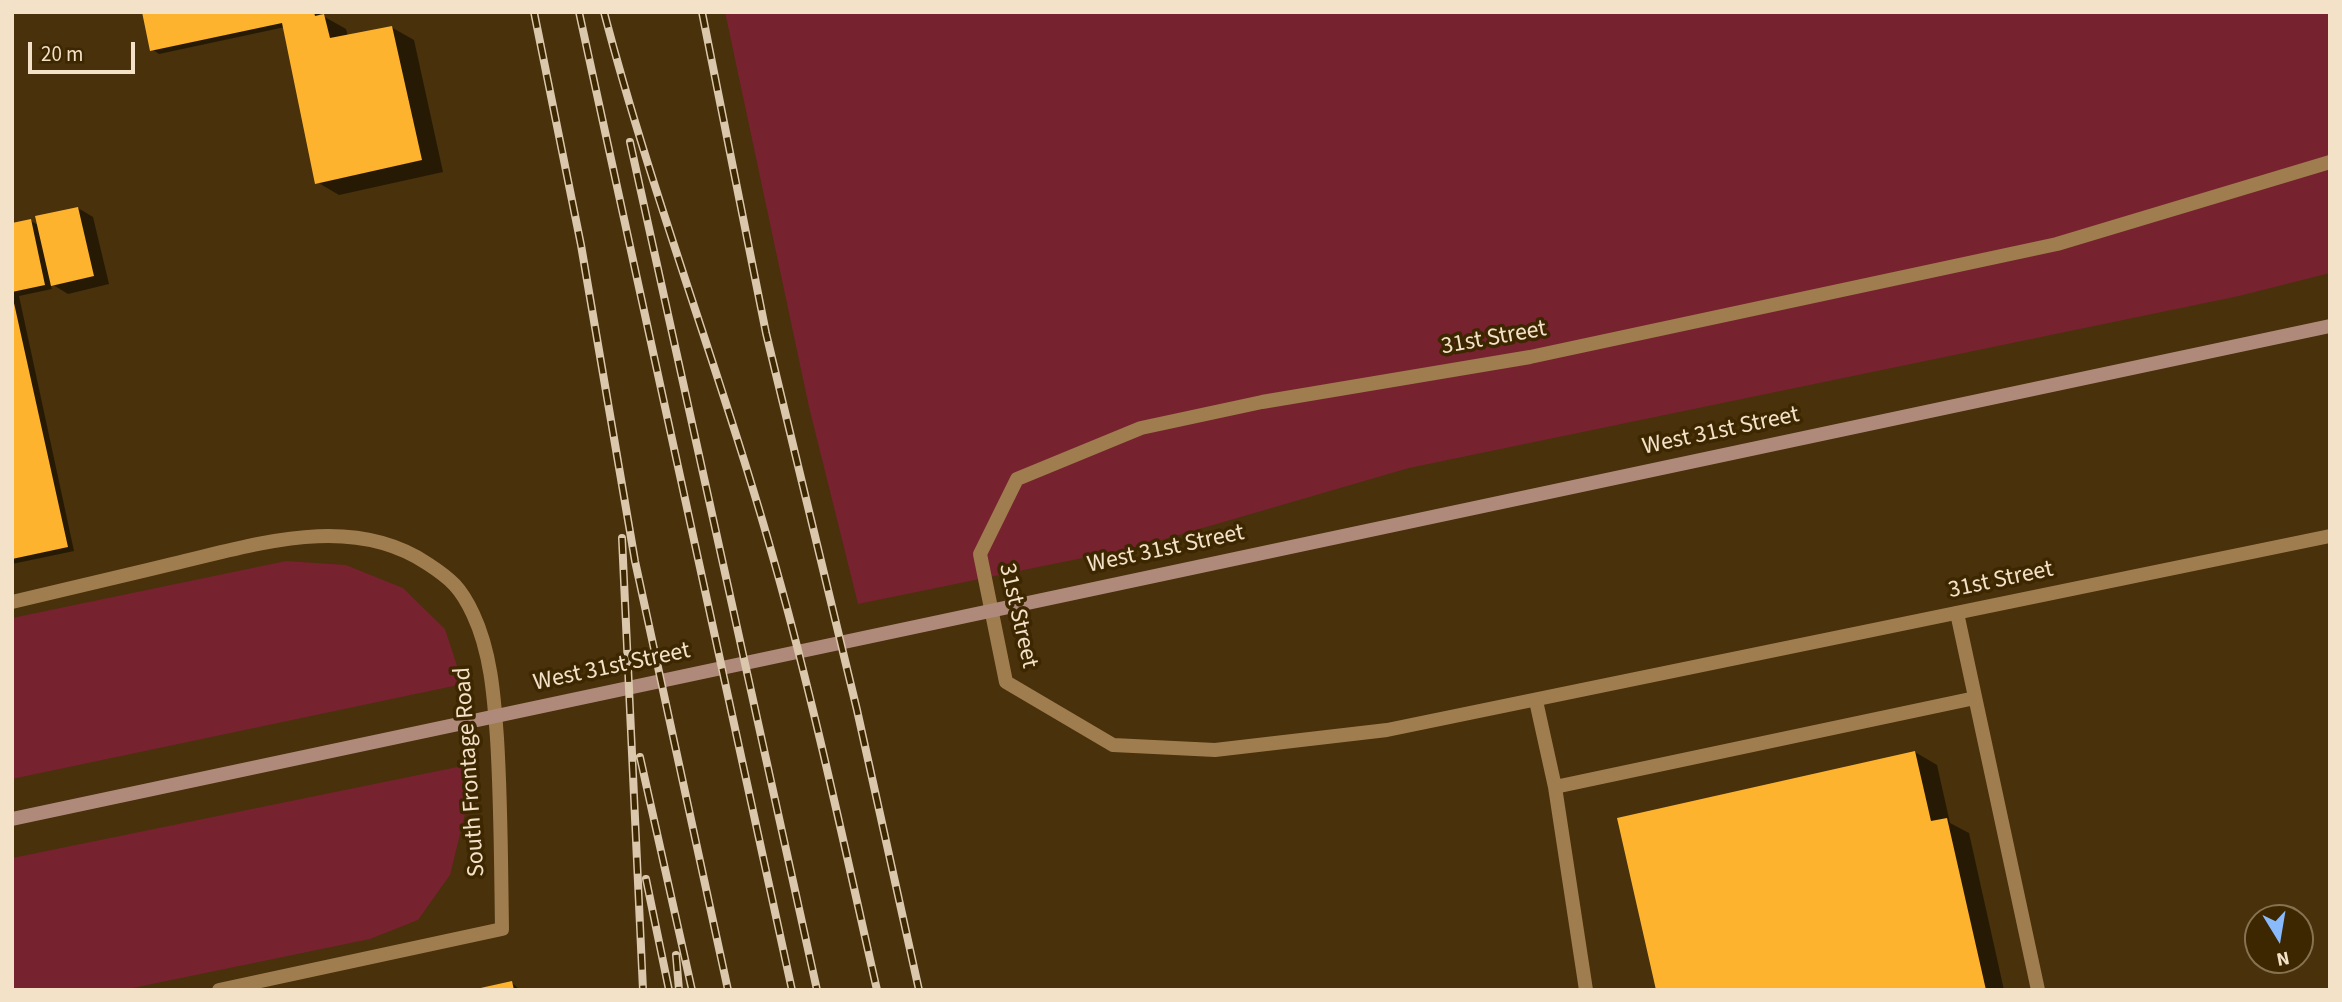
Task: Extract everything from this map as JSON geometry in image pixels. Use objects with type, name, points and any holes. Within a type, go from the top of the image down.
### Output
[{"type":"main road","name":"West 31st Street","points":[[12,818],[2330,326]]},
{"type":"street","name":"31st Street","points":[[2330,162],[2057,244],[1990,259],[1530,357],[1262,402],[1141,428],[1017,479],[980,554],[1006,682],[1113,745],[1215,750],[1387,730],[2330,536]]},
{"type":"street","name":"South Frontage Road","points":[[12,602],[266,542],[327,534],[372,539],[414,554],[454,581],[474,614],[487,655],[495,711],[500,783],[502,929],[219,990]]},
{"type":"street","points":[[1957,613],[2038,990]]},
{"type":"street","points":[[1555,787],[1975,698]]},
{"type":"street","points":[[1536,701],[1555,787],[1586,990]]},
{"type":"shaded area","points":[[725,12],[2330,12],[2330,273],[2239,296],[1409,468],[1141,546],[858,604],[809,407]]},
{"type":"shaded area","points":[[286,561],[346,565],[403,588],[445,629],[463,684],[12,779],[12,618]]},
{"type":"shaded area","points":[[472,764],[467,806],[450,875],[418,920],[370,939],[123,990],[12,990],[12,858]]},
{"type":"building","points":[[142,12],[314,12],[315,16],[324,14],[330,38],[392,26],[422,160],[315,184],[282,23],[150,51]]},
{"type":"building","points":[[78,207],[94,276],[51,286],[35,216]]},
{"type":"building","points":[[31,219],[45,285],[12,292],[12,223]]},
{"type":"building","points":[[12,294],[68,547],[12,559]]},
{"type":"building","points":[[1915,751],[1931,821],[1947,818],[1986,990],[1656,990],[1617,818]]},
{"type":"building","points":[[512,981],[514,990],[476,990],[476,989]]},
{"type":"railway","points":[[534,12],[581,245],[635,561],[728,990]]},
{"type":"railway","points":[[579,12],[792,990]]},
{"type":"railway","points":[[604,12],[644,152],[756,498],[776,568],[817,725],[877,990]]},
{"type":"railway","points":[[702,12],[766,333],[857,710],[919,990]]},
{"type":"railway","points":[[630,142],[817,990]]},
{"type":"railway","points":[[622,538],[643,990]]},
{"type":"railway","points":[[640,757],[692,990]]},
{"type":"railway","points":[[646,879],[669,990]]},
{"type":"railway","points":[[676,955],[679,990]]}]
